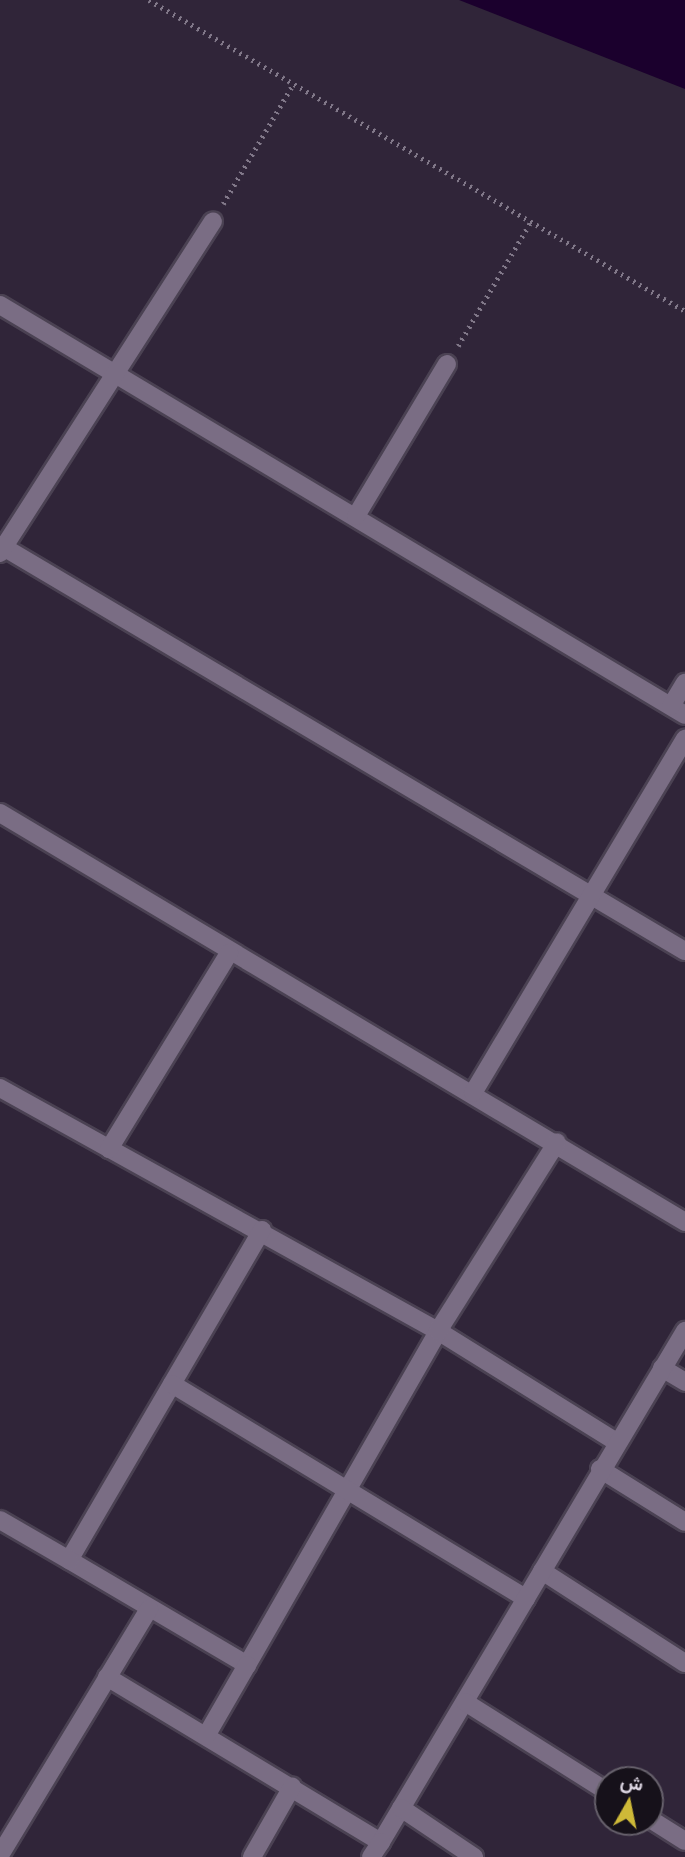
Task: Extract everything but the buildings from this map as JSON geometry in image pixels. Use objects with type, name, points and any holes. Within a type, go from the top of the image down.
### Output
[{"type":"lane","points":[[213,221],[116,376],[1,548],[685,951]]},
{"type":"lane","points":[[0,304],[116,376],[356,516],[678,710],[685,683]]},
{"type":"lane","points":[[356,516],[447,364]]},
{"type":"lane","points":[[473,1093],[685,739]]},
{"type":"lane","points":[[0,813],[229,953],[557,1142],[685,1222]]},
{"type":"lane","points":[[108,1149],[229,953]]},
{"type":"lane","points":[[0,1088],[108,1149],[262,1230],[438,1331],[616,1441]]},
{"type":"lane","points":[[206,1736],[438,1331],[557,1142]]},
{"type":"lane","points":[[69,1560],[262,1230]]},
{"type":"lane","points":[[107,1677],[292,1787],[376,1849],[465,1702],[616,1441],[685,1331]]},
{"type":"lane","points":[[662,1368],[685,1382]]},
{"type":"lane","points":[[172,1384],[526,1598]]},
{"type":"lane","points":[[600,1469],[685,1522]]},
{"type":"lane","points":[[0,1520],[247,1665]]},
{"type":"lane","points":[[541,1571],[685,1663]]},
{"type":"lane","points":[[0,1855],[149,1609]]},
{"type":"lane","points":[[465,1702],[594,1783]]},
{"type":"lane","points":[[252,1857],[292,1787]]},
{"type":"lane","points":[[401,1808],[474,1857]]},
{"type":"lane","points":[[664,1828],[685,1841]]},
{"type":"path","points":[[149,0],[685,311]]},
{"type":"path","points":[[213,221],[293,84]]},
{"type":"path","points":[[447,364],[530,223]]},
{"type":"shaded area","points":[[459,0],[685,0],[685,89]]}]
